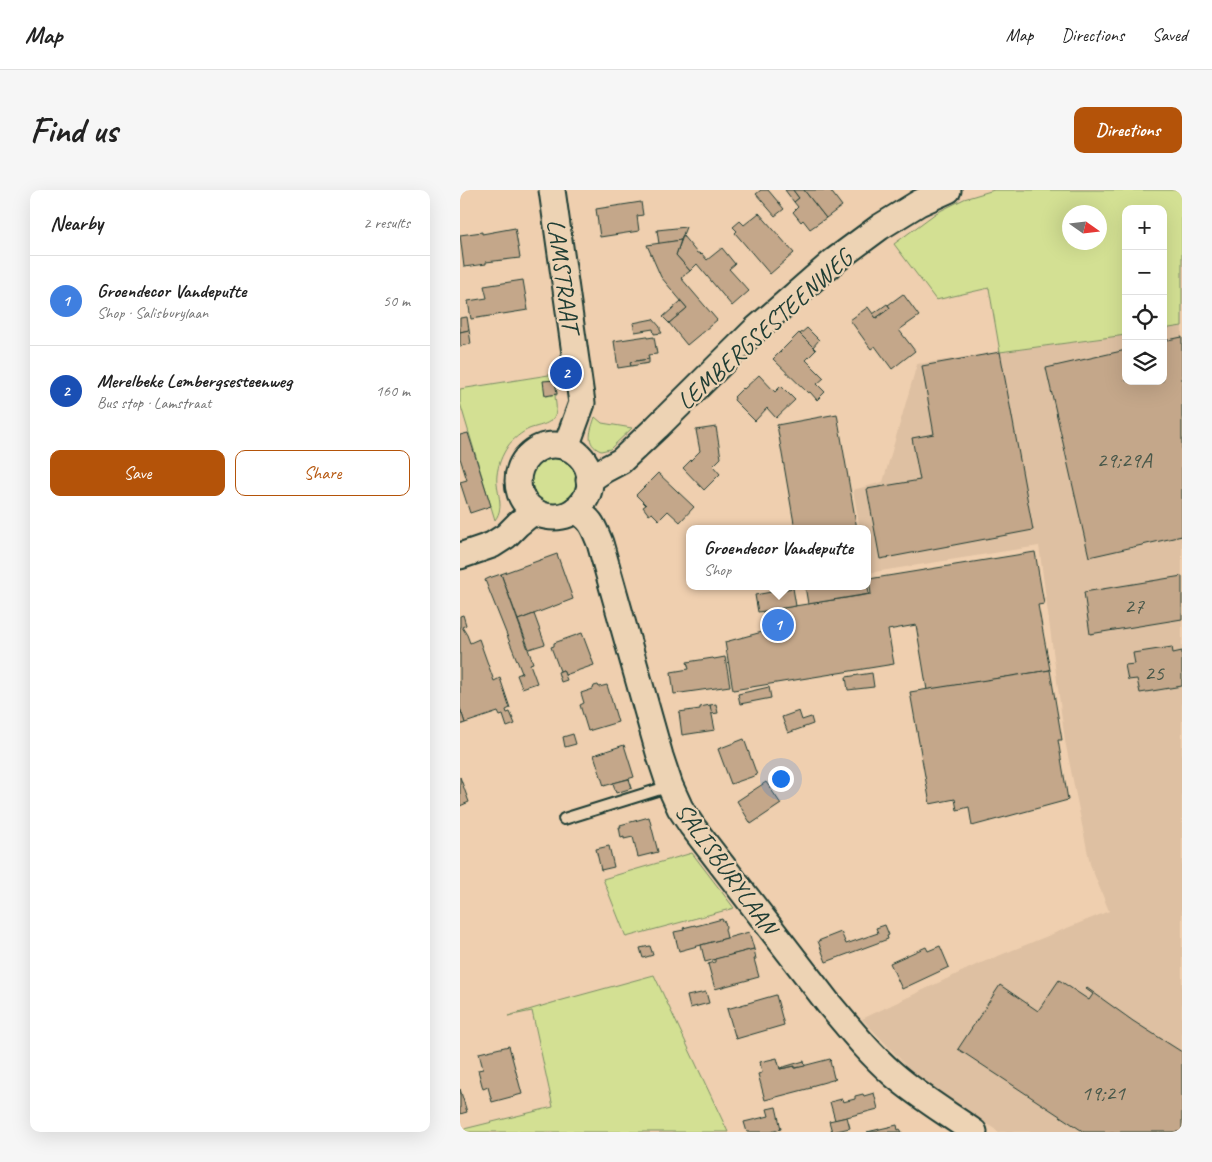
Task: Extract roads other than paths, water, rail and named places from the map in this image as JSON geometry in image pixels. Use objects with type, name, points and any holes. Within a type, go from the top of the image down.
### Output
[{"type":"street","name":"LAMSTRAAT","points":[[552,190],[582,403],[566,447]]},
{"type":"street","name":"LEMBERGSESTEENWEG","points":[[590,480],[621,461],[756,330],[834,261],[880,227],[919,203],[948,190]]},
{"type":"street","points":[[554,445],[566,447],[578,455],[586,466],[590,480],[588,492],[583,502],[566,515],[555,517],[544,516],[526,504],[520,494],[518,482],[519,471],[525,460],[533,452],[543,447],[554,445]]},
{"type":"street","name":"SALISBURYLAAN","points":[[575,510],[586,517],[594,528],[600,543],[670,786],[680,808],[828,1004],[851,1031],[893,1074],[918,1094],[974,1132]]},
{"type":"street","points":[[460,556],[492,545],[506,536],[534,511]]},
{"type":"lane","points":[[564,820],[670,786]]},
{"type":"place","name":"Merelbeke Lembergsesteenweg","points":[[566,373]]},
{"type":"place","name":"Groendecor Vandeputte","points":[[778,625]]}]
